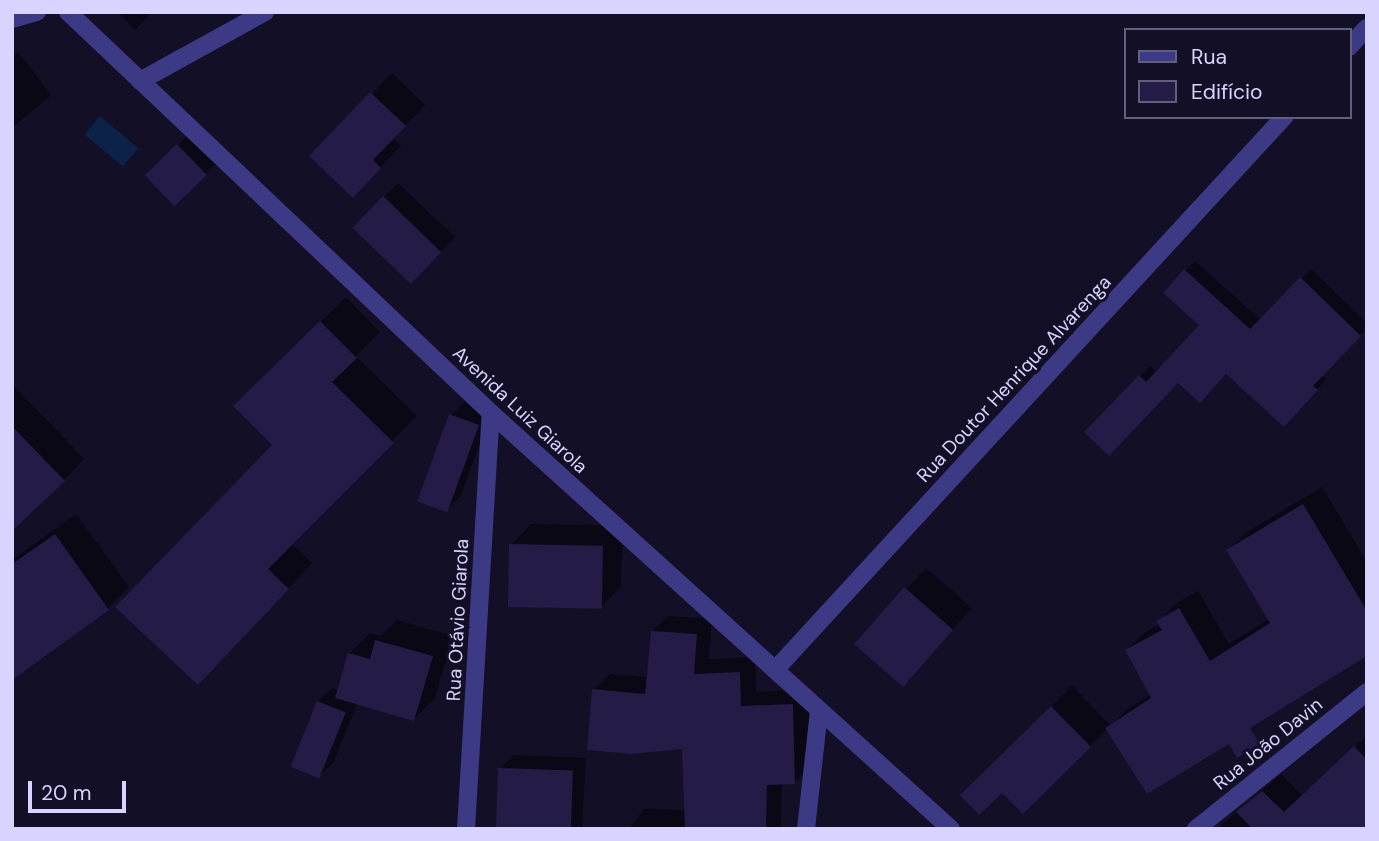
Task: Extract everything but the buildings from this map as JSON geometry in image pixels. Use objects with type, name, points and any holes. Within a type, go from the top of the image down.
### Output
[{"type":"street","points":[[12,19],[37,12]]},
{"type":"street","name":"Avenida Luiz Giarola","points":[[68,12],[491,414],[951,829]]},
{"type":"street","points":[[140,81],[265,12]]},
{"type":"street","points":[[1351,45],[1367,28]]},
{"type":"street","name":"Rua Doutor Henrique Alvarenga","points":[[775,670],[1282,119]]},
{"type":"street","name":"Rua Otávio Giarola","points":[[466,829],[491,414]]},
{"type":"street","name":"Rua João Davin","points":[[1196,829],[1367,692]]},
{"type":"street","points":[[806,829],[819,712]]},
{"type":"water","points":[[100,116],[138,148],[123,167],[85,134]]}]
